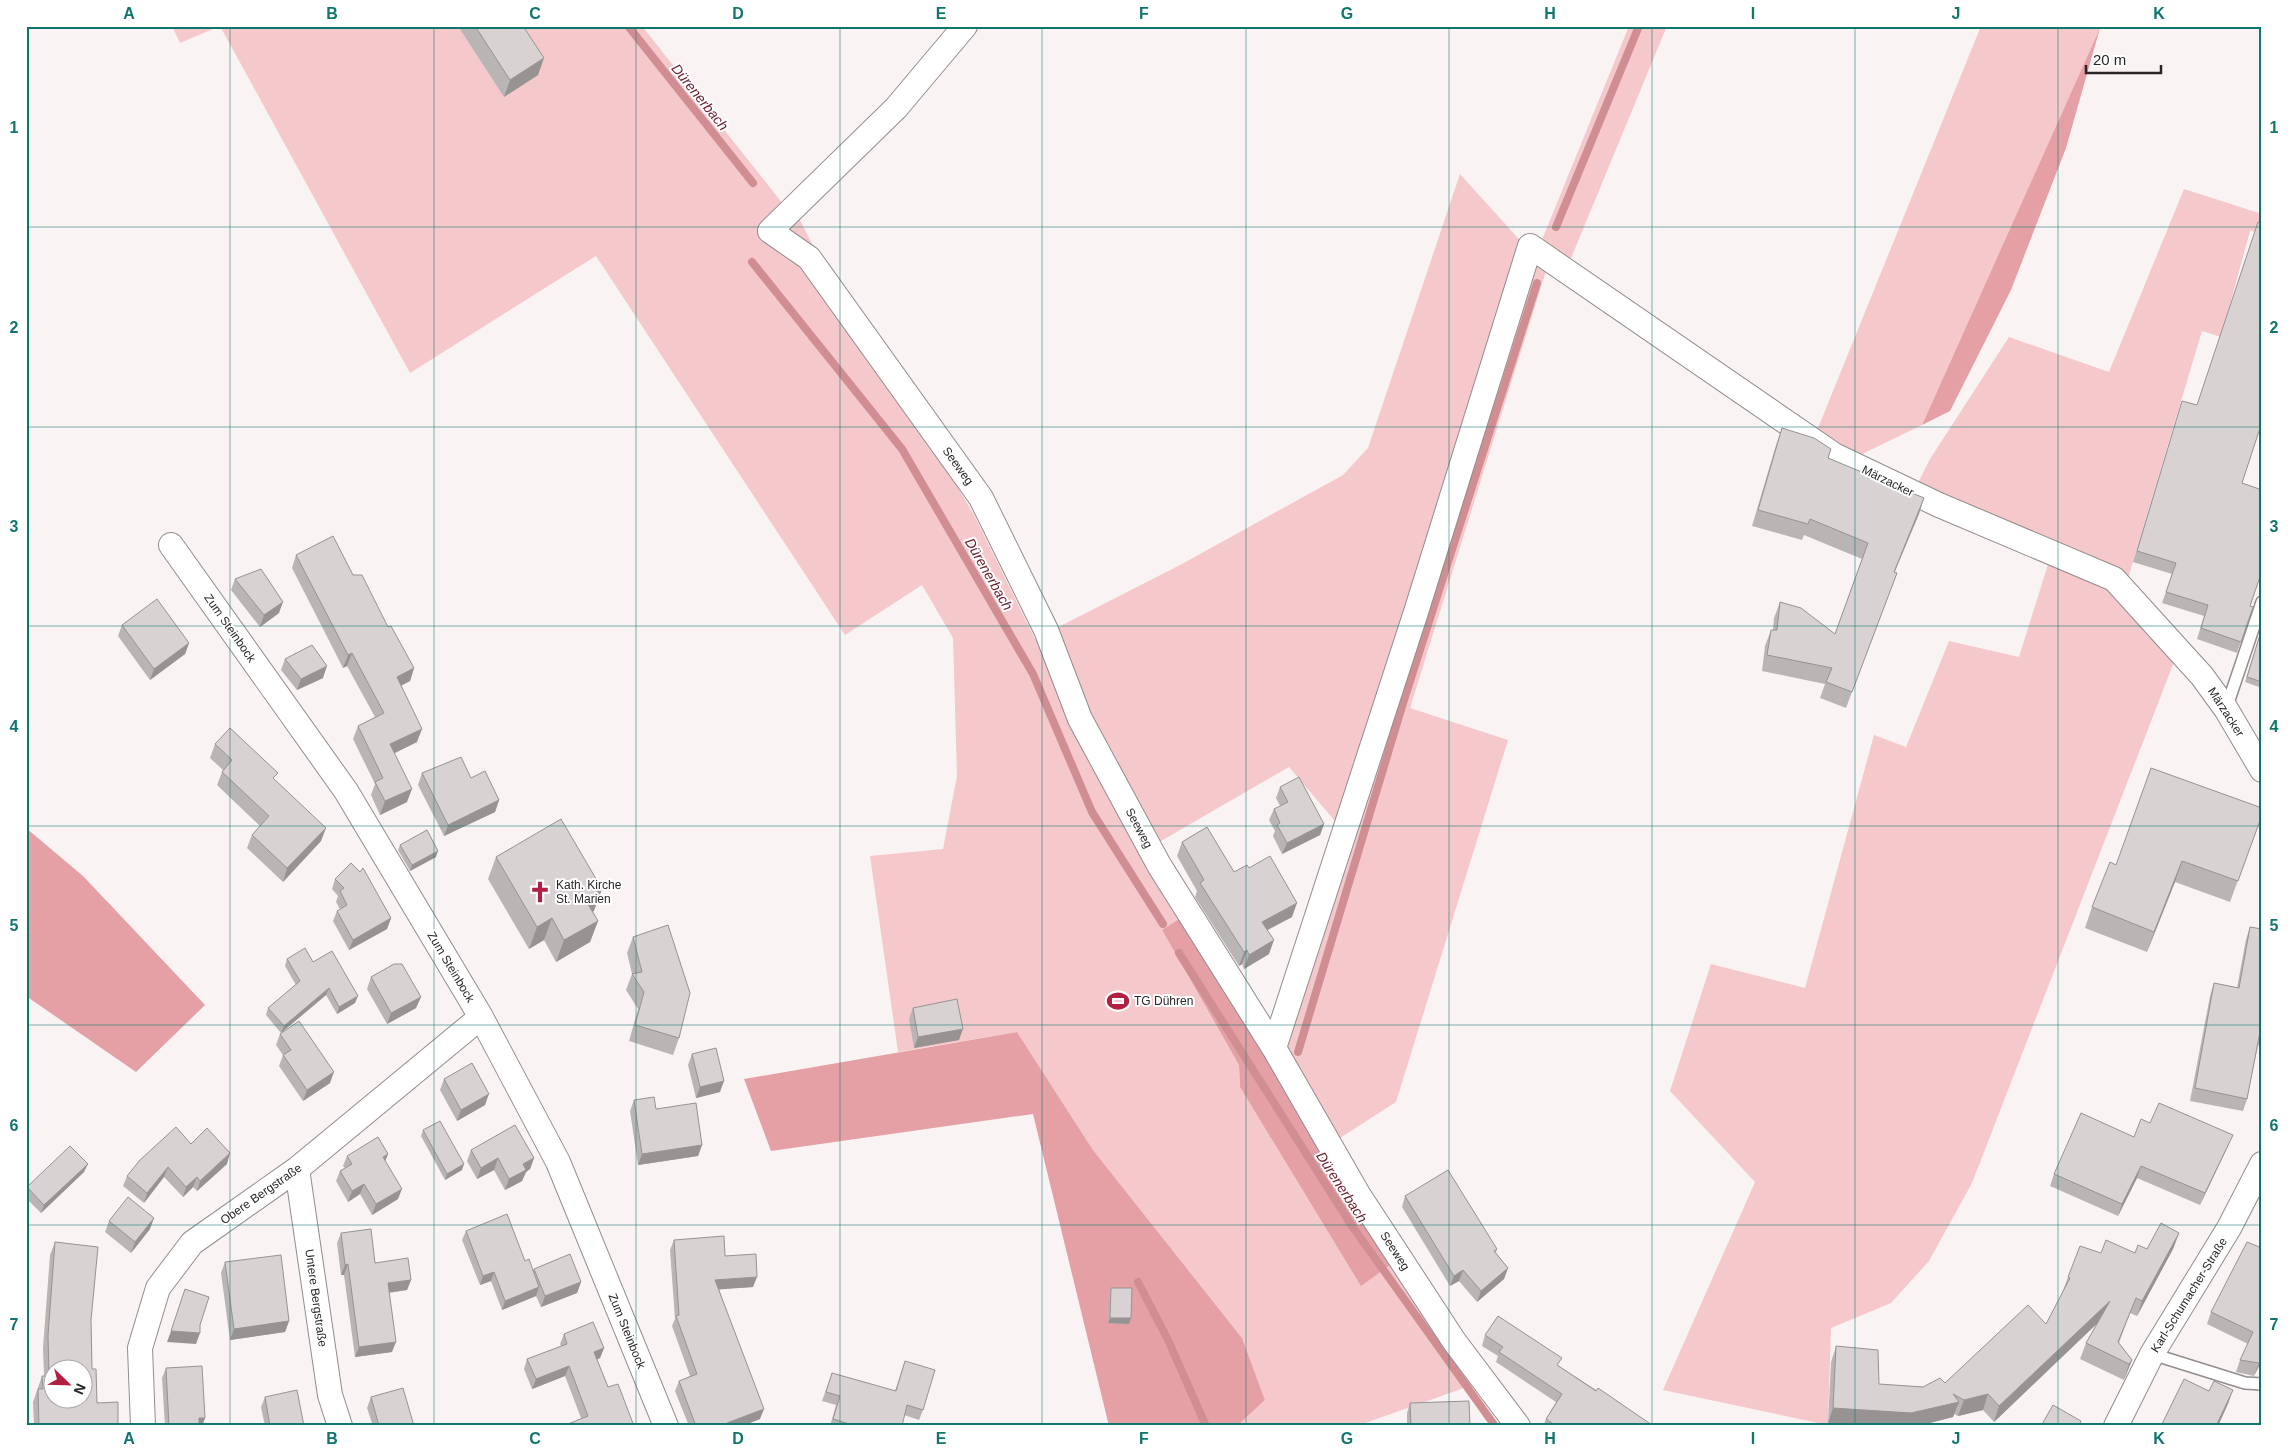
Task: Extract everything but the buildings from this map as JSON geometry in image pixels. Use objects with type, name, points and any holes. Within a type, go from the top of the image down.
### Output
[{"type":"street","name":"Seeweg","points":[[966,26],[896,108],[770,231],[809,258],[981,498],[1046,630],[1080,719],[1158,865],[1274,1048],[1358,1194],[1454,1341],[1518,1426]]},
{"type":"street","name":"Märzacker","points":[[1274,1048],[1413,622],[1530,246],[1834,455],[1939,506],[2114,579],[2181,651],[2226,708],[2262,770]]},
{"type":"street","name":"Zum Steinbock","points":[[171,545],[346,791],[481,1017],[558,1162],[666,1426]]},
{"type":"street","name":"Obere Bergstraße","points":[[143,1426],[140,1348],[158,1288],[192,1243],[297,1169],[481,1017]]},
{"type":"street","name":"Karl-Schumacher-Straße","points":[[2116,1426],[2152,1354],[2230,1228],[2262,1164]]},
{"type":"street","name":"Untere Bergstraße","points":[[297,1169],[330,1394],[340,1426]]},
{"type":"lane","points":[[2226,708],[2262,602]]},
{"type":"lane","points":[[2152,1354],[2245,1382],[2262,1384]]},
{"type":"shaded area","points":[[172,26],[220,26],[180,43]]},
{"type":"shaded area","points":[[220,26],[642,26],[783,204],[800,220],[819,258],[973,513],[1035,639],[1182,564],[1343,475],[1368,448],[1460,174],[1535,257],[1629,26],[1667,26],[1562,280],[1546,271],[1410,708],[1508,740],[1396,1102],[1340,1138],[1281,1042],[1351,840],[1289,767],[1142,852],[1182,917],[1162,930],[1239,1065],[1240,1087],[1361,1285],[1405,1254],[1478,1383],[1357,1426],[1237,1426],[1265,1400],[1242,1338],[1093,1150],[1017,1032],[898,1052],[870,856],[943,849],[957,776],[953,638],[922,585],[845,635],[596,256],[410,373]]},
{"type":"shaded area","points":[[1981,26],[2101,26],[1922,425],[1854,458],[1816,433]]},
{"type":"shaded area","points":[[2100,28],[2066,148],[2011,290],[1950,411],[1922,425]]},
{"type":"shaded area","points":[[2184,189],[2262,214],[2262,232],[2250,231],[2221,337],[2202,331],[2126,585],[2181,644],[1972,1183],[1929,1261],[1891,1303],[1831,1328],[1828,1425],[1663,1390],[1755,1182],[1670,1091],[1711,964],[1805,988],[1874,735],[1906,747],[1949,641],[2019,657],[2055,542],[1917,485],[1930,459],[2009,337],[2109,372]]},
{"type":"shaded area","points":[[26,828],[83,876],[205,1005],[136,1072],[26,996]]},
{"type":"shaded area","points":[[1182,917],[1405,1254],[1361,1286],[1240,1087],[1239,1065],[1162,930]]},
{"type":"shaded area","points":[[1017,1032],[1093,1150],[1242,1338],[1265,1400],[1237,1426],[1109,1426],[1033,1114],[771,1151],[744,1079]]},
{"type":"waterway","name":"Dürenerbach","points":[[628,26],[753,183]]},
{"type":"waterway","points":[[1556,227],[1639,26]]},
{"type":"waterway","name":"Dürenerbach","points":[[752,262],[902,449],[1033,674],[1092,812],[1163,924]]},
{"type":"waterway","points":[[1298,1052],[1403,703],[1537,283]]},
{"type":"waterway","name":"Dürenerbach","points":[[1179,953],[1352,1226],[1495,1426]]},
{"type":"waterway","name":"Dürenerbach","points":[[1138,1282],[1168,1340],[1206,1426]]},
{"type":"place","name":"Kath. Kirche St. Marien","points":[[540,892]]},
{"type":"place","name":"TG Dühren","points":[[1118,1001]]}]
